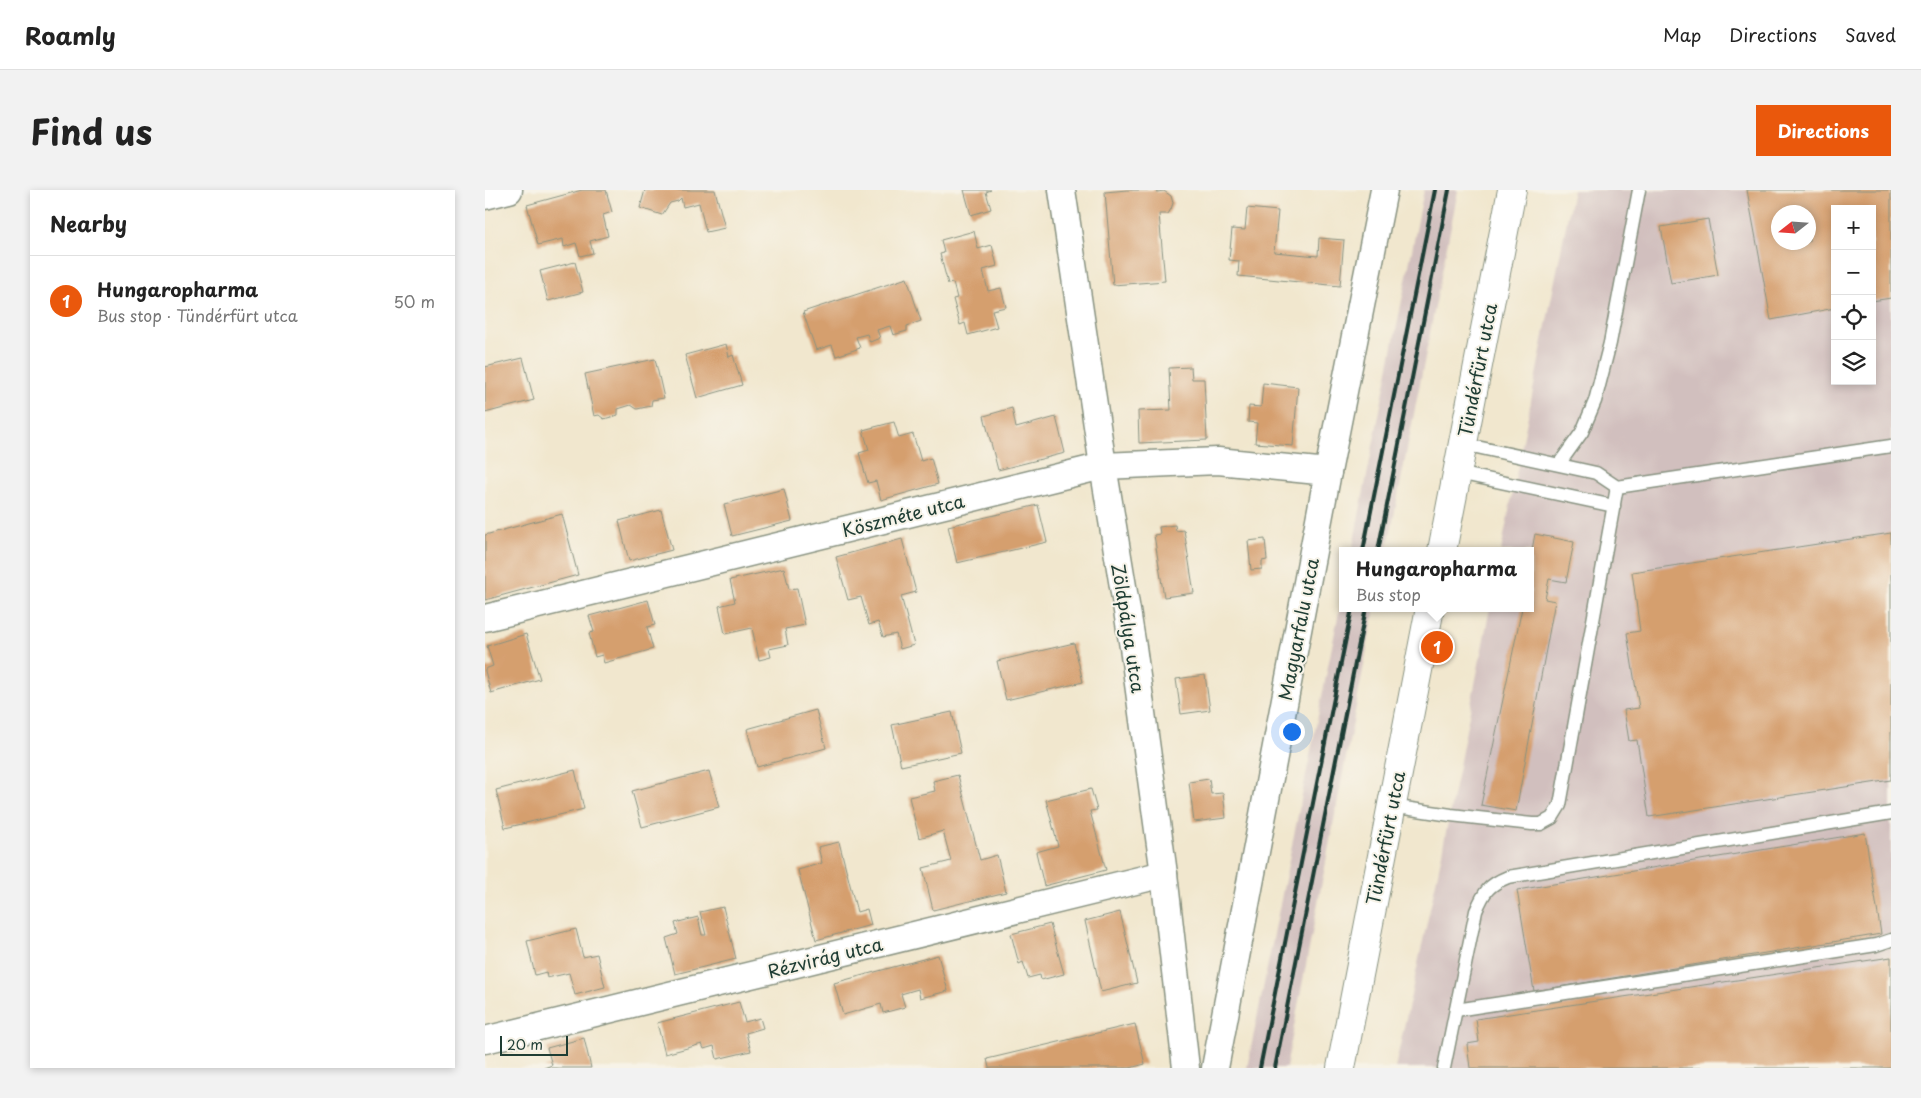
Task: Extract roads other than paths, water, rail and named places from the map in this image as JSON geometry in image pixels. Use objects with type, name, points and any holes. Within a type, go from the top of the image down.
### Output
[{"type":"street","points":[[485,196],[509,190]]},
{"type":"street","name":"Zöldpálya utca","points":[[1062,190],[1103,466],[1133,647],[1164,874],[1186,1068]]},
{"type":"street","name":"Magyarfalu utca","points":[[1215,1068],[1328,472],[1384,190]]},
{"type":"street","name":"Tündérfürt utca","points":[[1443,547],[1512,190]]},
{"type":"street","name":"Köszméte utca","points":[[485,618],[1103,466],[1218,461],[1328,472]]},
{"type":"street","name":"Tündérfürt utca","points":[[1341,1068],[1429,612]]},
{"type":"street","name":"Rézvirág utca","points":[[485,1040],[1164,874]]},
{"type":"lane","points":[[1559,464],[1582,432],[1595,401],[1610,343],[1639,190]]},
{"type":"lane","points":[[1463,444],[1596,473],[1617,488],[1891,446]]},
{"type":"lane","points":[[1458,473],[1615,506]]},
{"type":"lane","points":[[1391,806],[1532,824],[1547,821],[1557,812],[1560,805],[1617,488]]},
{"type":"lane","points":[[1444,1068],[1476,911],[1484,893],[1497,882],[1508,877],[1547,870],[1891,813]]},
{"type":"lane","points":[[1456,1010],[1876,945],[1891,940]]},
{"type":"railway","points":[[1364,547],[1435,190]]},
{"type":"railway","points":[[1379,547],[1449,190]]},
{"type":"railway","points":[[1260,1068],[1351,612]]},
{"type":"railway","points":[[1275,1068],[1365,612]]},
{"type":"place","name":"Hungaropharma","points":[[1437,647]]}]
